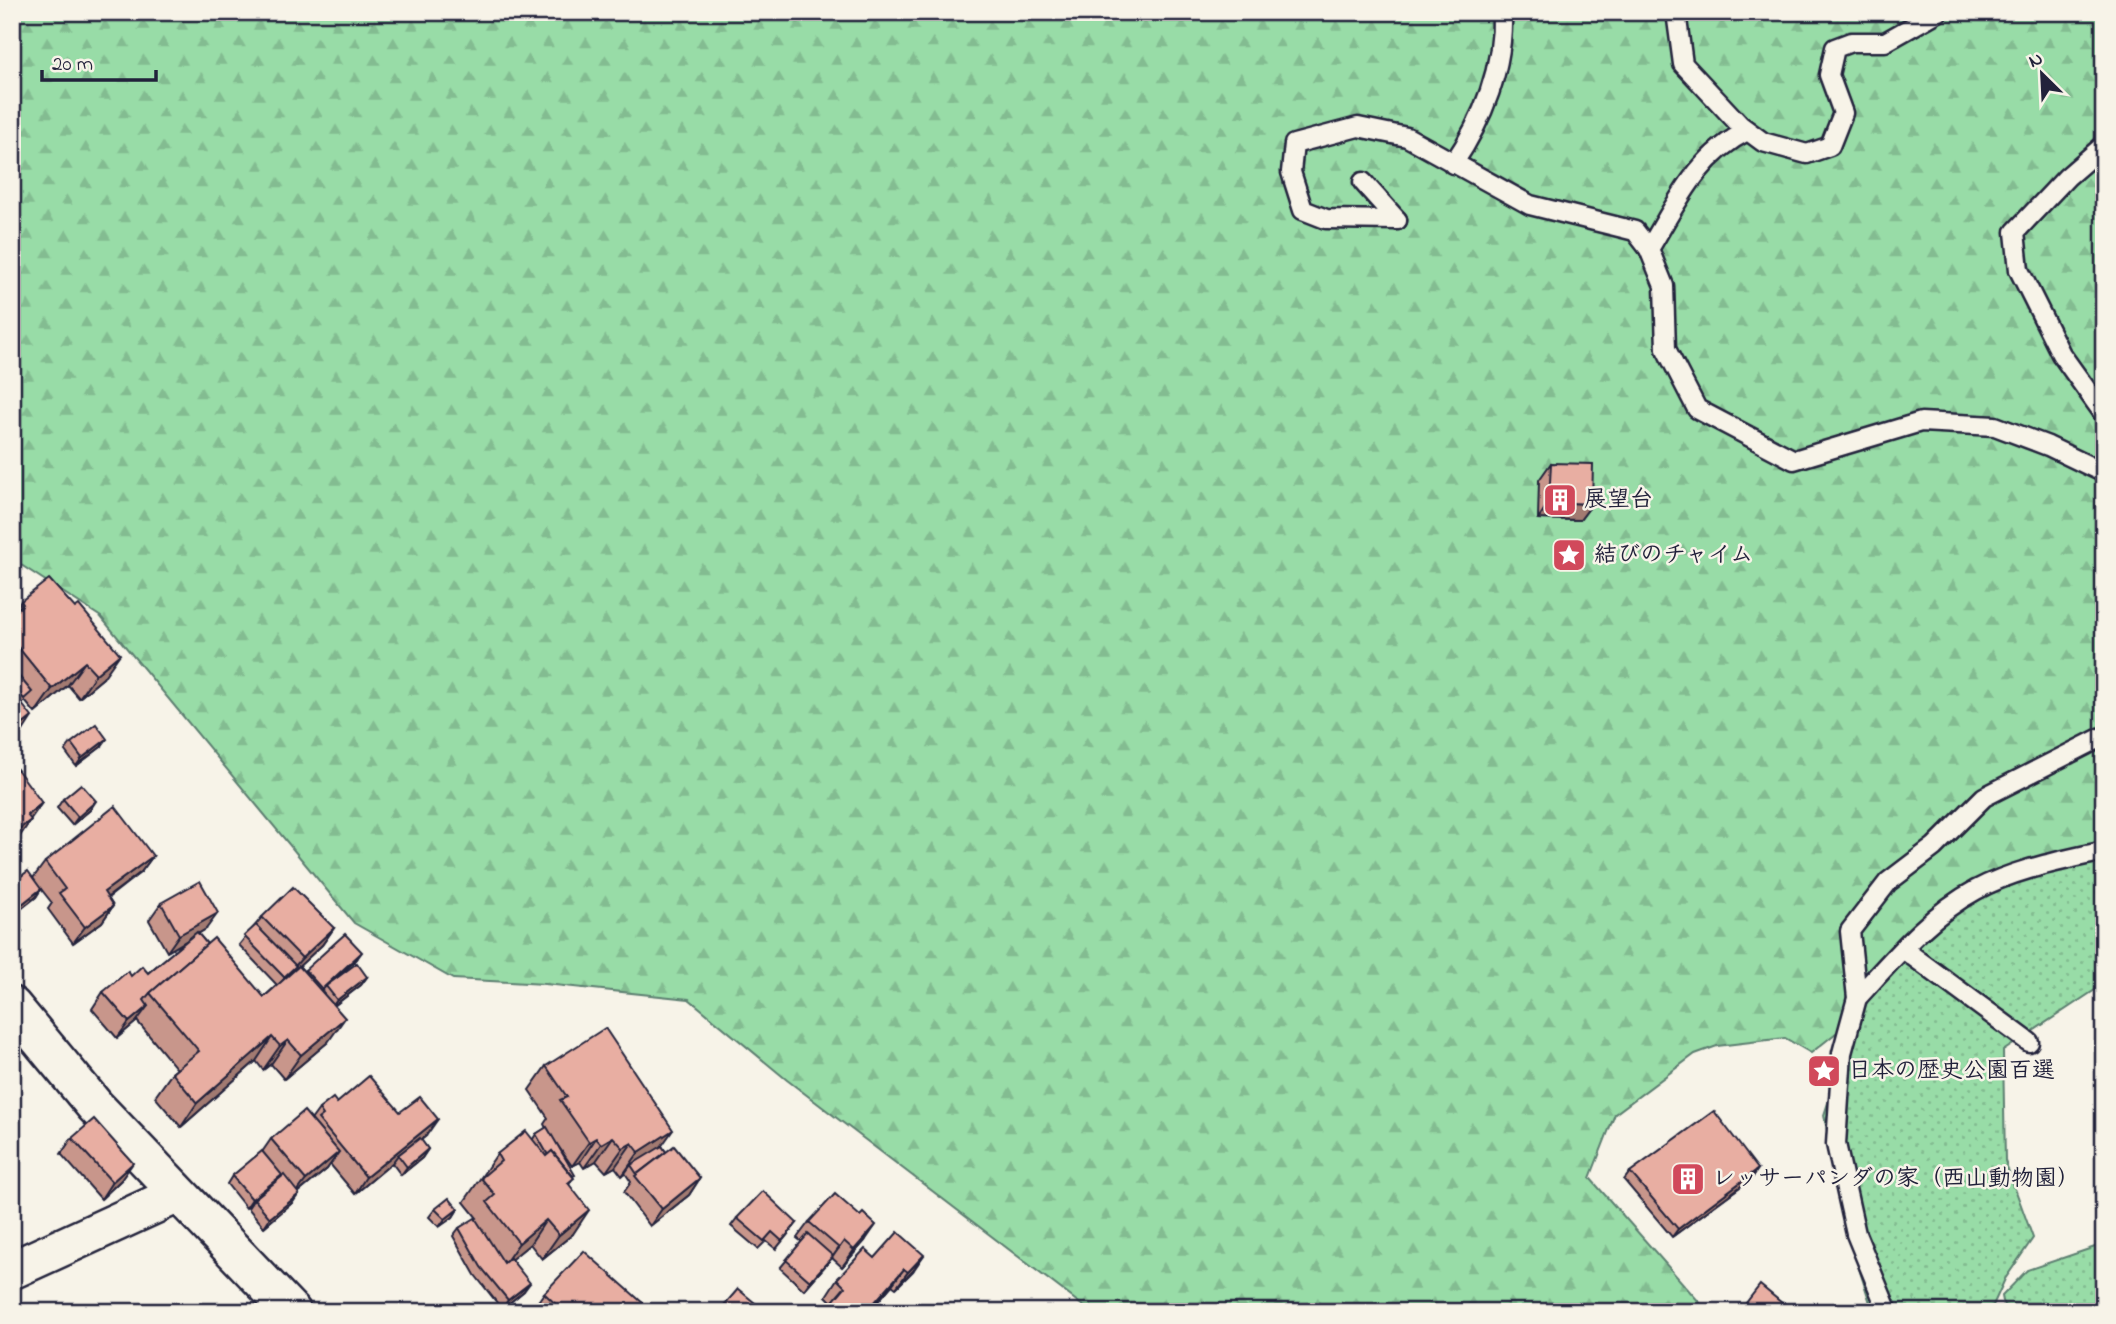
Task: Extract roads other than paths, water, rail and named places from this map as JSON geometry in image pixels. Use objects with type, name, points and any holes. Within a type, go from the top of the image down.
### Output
[{"type":"street","points":[[12,1006],[96,1106],[292,1312]]},
{"type":"street","points":[[12,1270],[178,1194]]},
{"type":"lane","points":[[1453,164],[1478,122],[1494,78],[1502,41],[1502,12]]},
{"type":"lane","points":[[1676,12],[1683,64],[1747,131],[1763,142],[1807,154],[1830,146],[1843,113],[1829,75],[1835,48],[1851,42],[1885,43],[1938,12]]},
{"type":"lane","points":[[1363,183],[1397,220],[1326,219],[1303,210],[1291,172],[1294,144],[1357,127],[1407,137],[1530,205],[1635,231],[1649,249],[1664,286],[1666,349],[1697,409],[1794,460],[1921,422],[1995,426],[2048,446],[2104,473]]},
{"type":"lane","points":[[1649,249],[1690,181],[1714,151],[1747,131]]},
{"type":"lane","points":[[2104,145],[2067,177],[2015,232],[2019,270],[2061,354],[2104,414]]},
{"type":"lane","points":[[1888,1312],[1856,1234],[1836,1144],[1842,1053],[1857,998],[1850,931],[1888,882],[1934,847],[1984,797],[2104,736]]},
{"type":"lane","points":[[1857,998],[1918,933],[1975,890],[2028,869],[2104,851]]},
{"type":"lane","points":[[1903,949],[2029,1042]]},
{"type":"place","name":"展望台","points":[[1560,500]]},
{"type":"place","name":"結びのチャイム","points":[[1569,555]]},
{"type":"place","name":"日本の歴史公園百選","points":[[1824,1071]]},
{"type":"place","name":"レッサーパンダの家（西山動物園）","points":[[1688,1179]]}]
